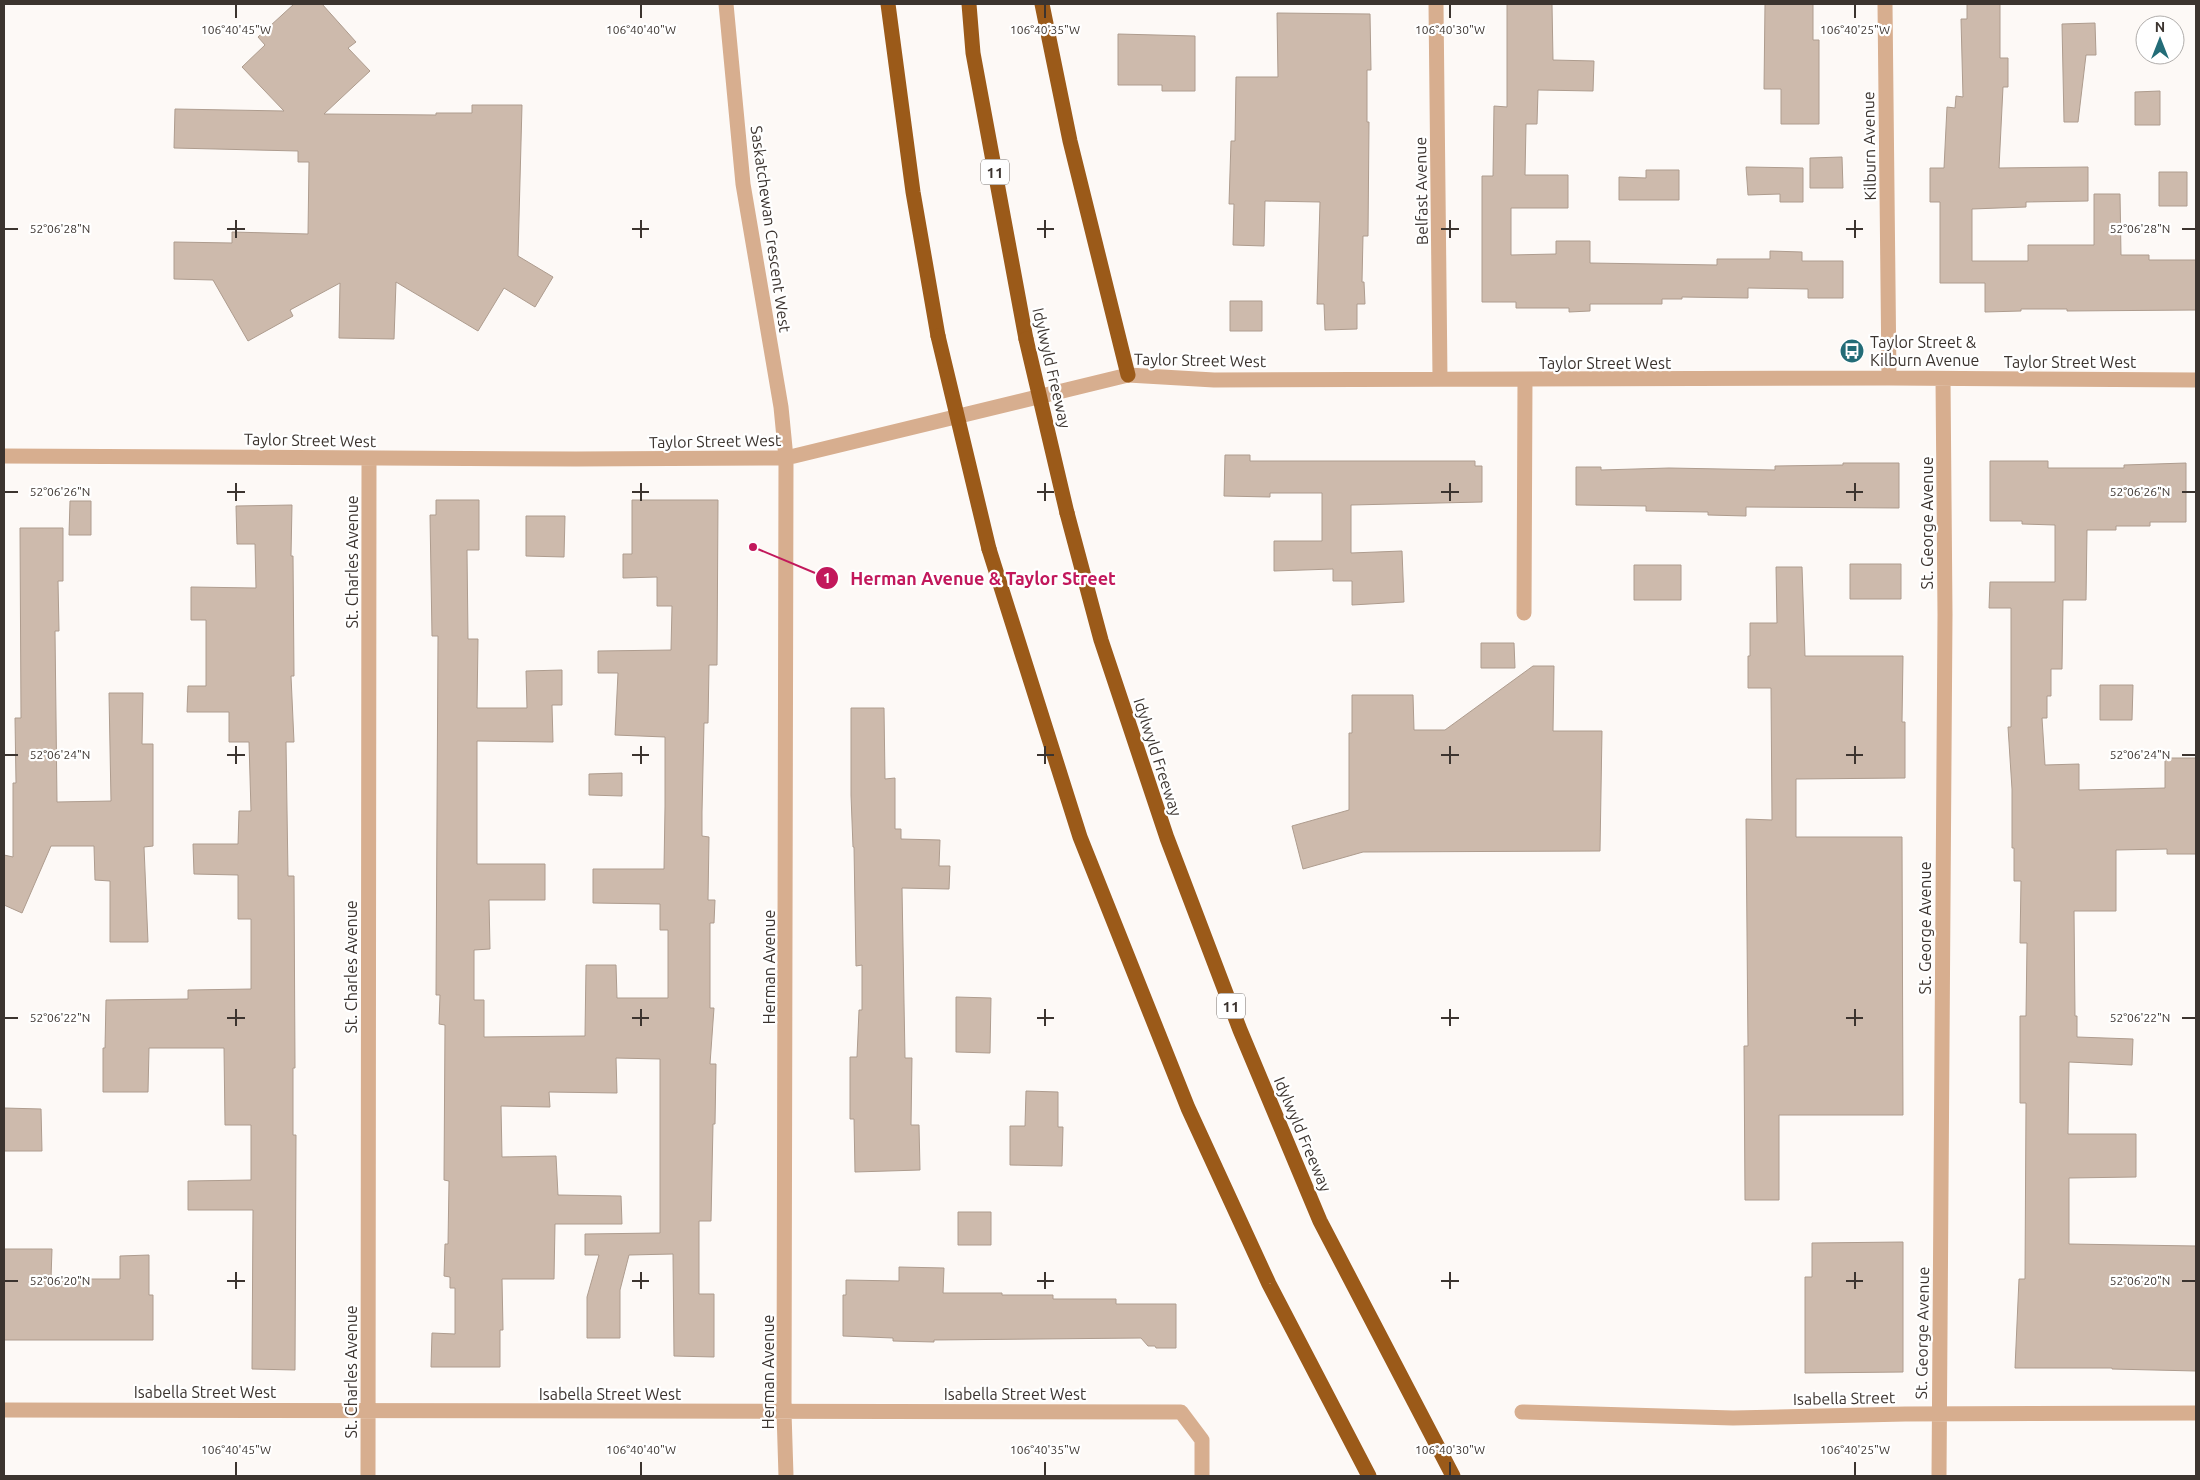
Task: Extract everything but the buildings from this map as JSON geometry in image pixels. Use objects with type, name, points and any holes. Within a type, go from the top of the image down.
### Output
[{"type":"highway","points":[[888,4],[913,192],[938,336],[989,549],[1080,836],[1188,1108],[1269,1284],[1369,1476]]},
{"type":"highway","name":"Idylwyld Freeway","points":[[968,4],[973,53],[1026,339],[1067,513],[1101,640],[1161,820],[1240,1030],[1320,1221],[1453,1476]]},
{"type":"highway","points":[[1042,4],[1070,141],[1128,375]]},
{"type":"street","name":"Saskatchewan Crescent West","points":[[726,4],[743,184],[781,407],[786,458]]},
{"type":"street","name":"Belfast Avenue","points":[[1436,4],[1440,378]]},
{"type":"street","name":"Kilburn Avenue","points":[[1885,4],[1889,378]]},
{"type":"street","name":"Taylor Street West","points":[[4,456],[786,458],[1128,375],[1214,380],[1889,378],[2196,380]]},
{"type":"street","name":"St. George Avenue","points":[[1939,1476],[1945,624],[1943,379]]},
{"type":"street","points":[[1524,613],[1525,380]]},
{"type":"street","name":"St. Charles Avenue","points":[[368,1476],[369,458]]},
{"type":"street","name":"Herman Avenue","points":[[786,458],[784,1412],[786,1476]]},
{"type":"street","name":"Isabella Street West","points":[[4,1410],[1180,1412],[1202,1440],[1202,1476]]},
{"type":"street","name":"Isabella Street","points":[[1522,1412],[1733,1418],[1938,1414],[2196,1413]]},
{"type":"place","name":"Taylor Street & Kilburn Avenue","points":[[1852,351]]},
{"type":"place","name":"Herman Avenue & Taylor Street","points":[[753,547]]}]
